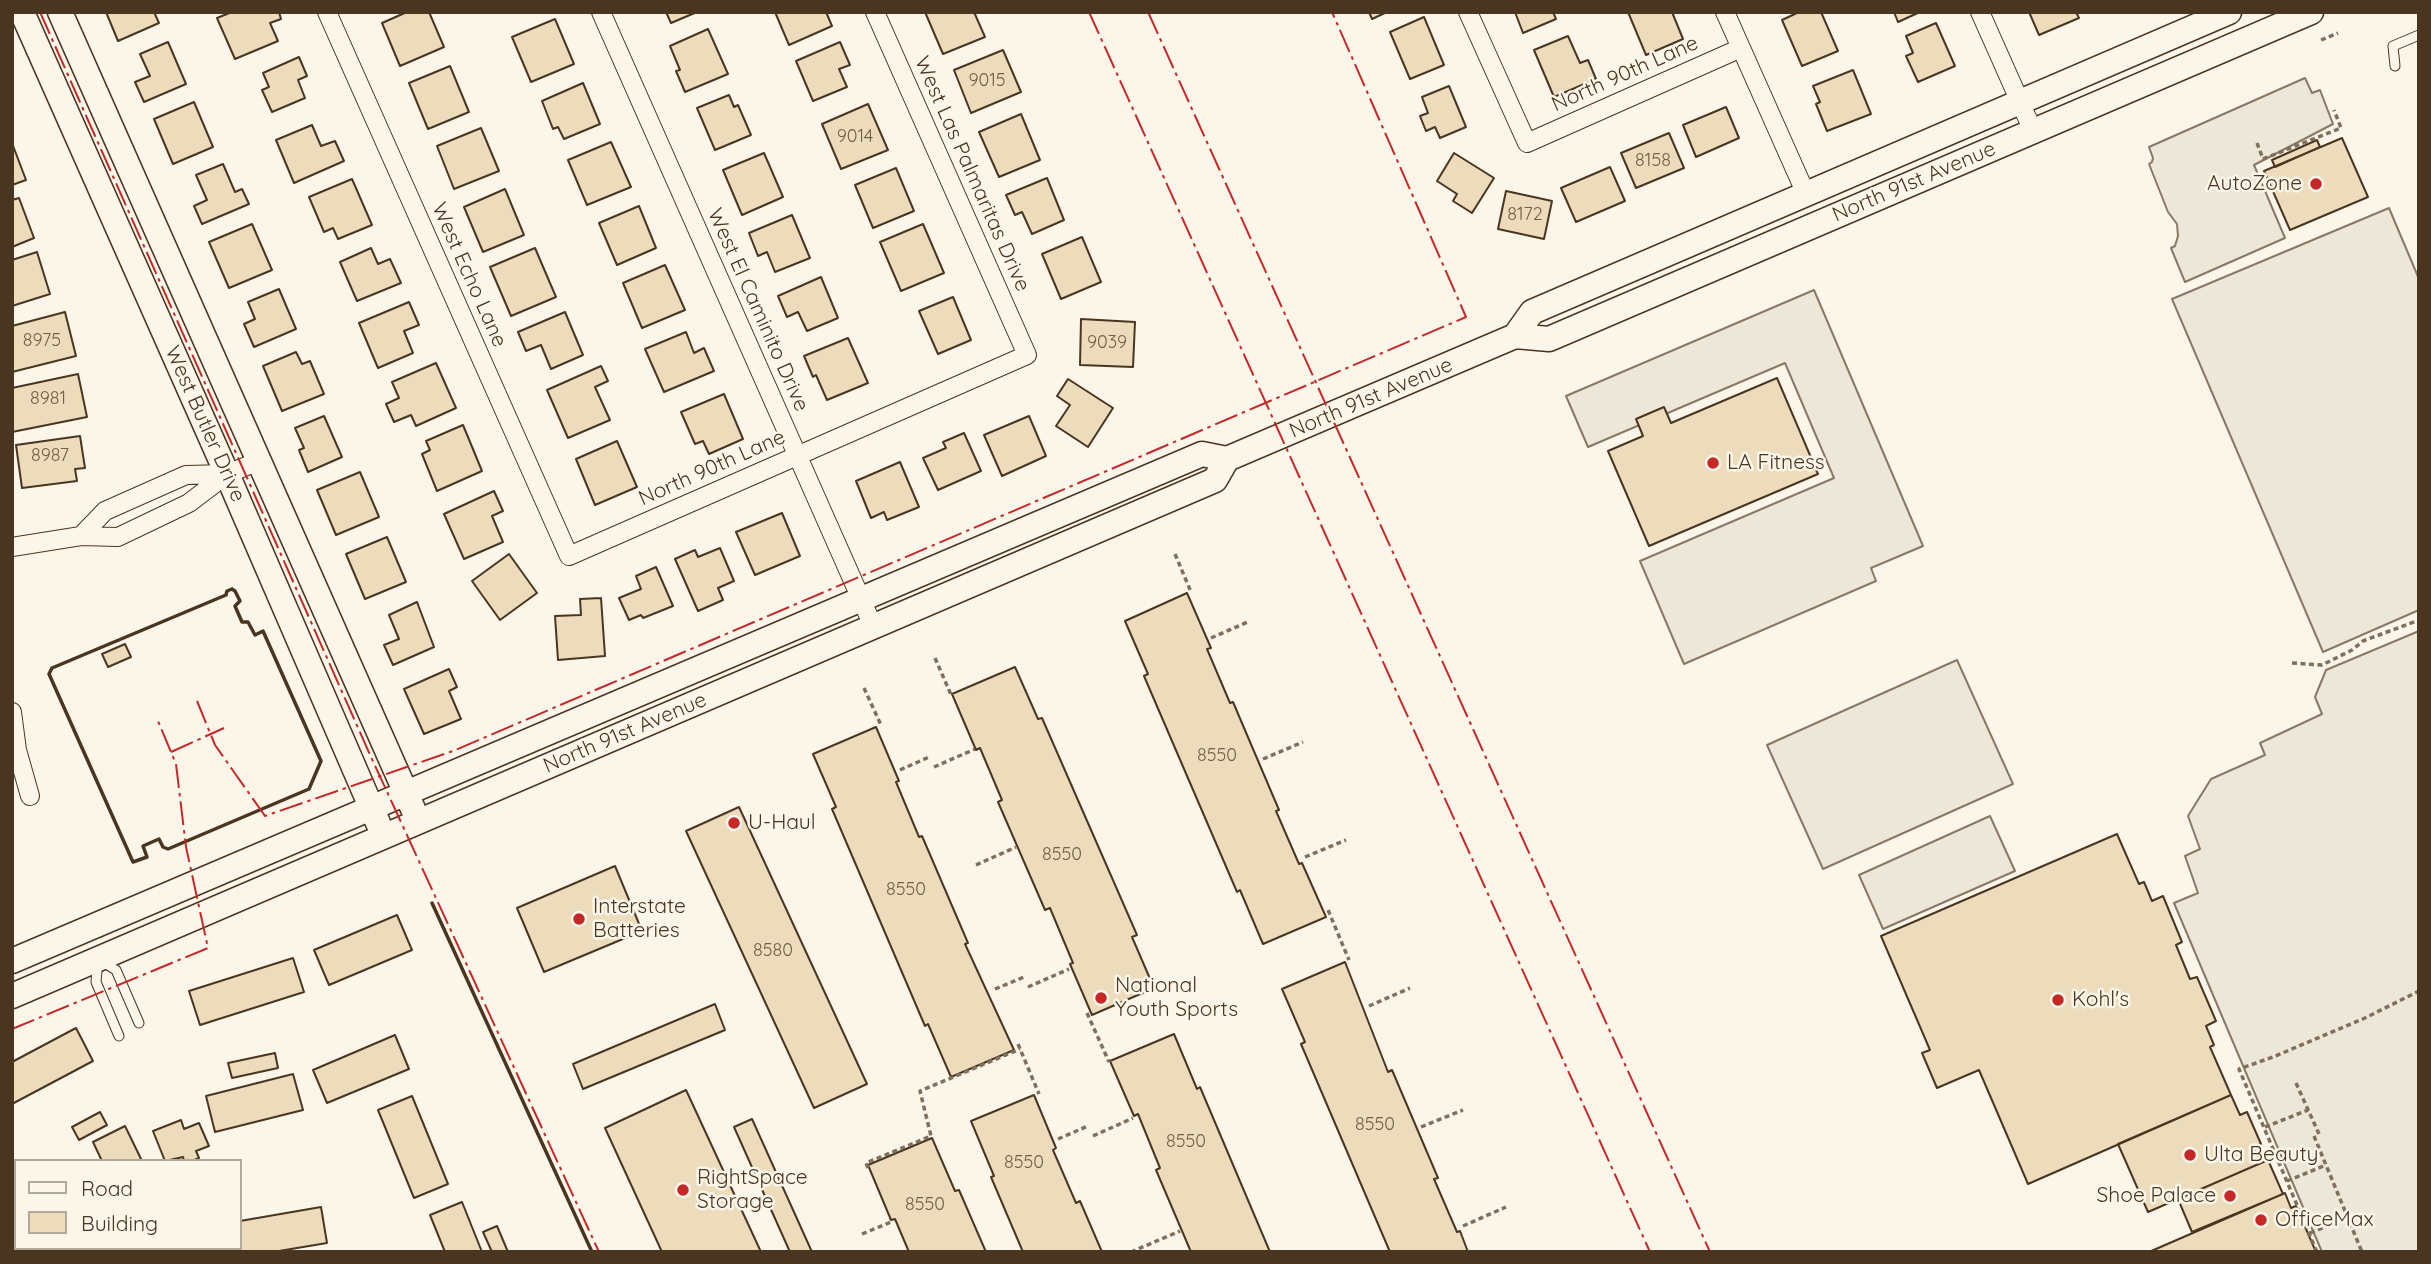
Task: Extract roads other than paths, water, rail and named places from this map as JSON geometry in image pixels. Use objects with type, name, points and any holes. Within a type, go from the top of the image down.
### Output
[{"type":"main road","name":"West Butler Drive","points":[[22,12],[384,837]]},
{"type":"main road","name":"West Butler Drive","points":[[60,12],[419,822]]},
{"type":"main road","name":"North 91st Avenue","points":[[1515,336],[1532,312],[2021,104],[2229,12]]},
{"type":"main road","points":[[2163,75],[2215,38],[2274,12]]},
{"type":"main road","name":"North 91st Avenue","points":[[12,961],[1202,454],[1227,459],[1515,336],[1549,339],[2311,12]]},
{"type":"main road","points":[[1678,283],[1718,250],[1788,219],[1806,194]]},
{"type":"main road","name":"North 91st Avenue","points":[[12,996],[1215,480],[1227,459]]},
{"type":"main road","points":[[85,931],[98,959]]},
{"type":"street","name":"West Echo Lane","points":[[327,12],[569,556]]},
{"type":"street","name":"West El Caminito Drive","points":[[601,12],[873,626]]},
{"type":"street","name":"West Las Palmaritas Drive","points":[[875,12],[1027,355]]},
{"type":"street","name":"North 90th Lane","points":[[1468,12],[1527,143],[1741,48]]},
{"type":"street","points":[[1725,12],[1806,194]]},
{"type":"street","points":[[1980,12],[2033,131]]},
{"type":"street","name":"North 90th Lane","points":[[569,556],[1027,355]]},
{"type":"street","points":[[12,547],[80,536],[118,537],[197,498],[227,474],[260,460]]},
{"type":"street","points":[[80,536],[105,511],[186,475],[227,474]]},
{"type":"street","points":[[133,499],[144,525]]},
{"type":"street","points":[[12,712],[17,750],[30,796]]},
{"type":"lane","points":[[2395,66],[2393,46],[2419,34]]},
{"type":"lane","points":[[119,1036],[96,982],[98,959],[116,970],[139,1023]]},
{"type":"place","name":"AutoZone","points":[[2316,184]]},
{"type":"place","name":"LA Fitness","points":[[1713,463]]},
{"type":"place","name":"U-Haul","points":[[734,823]]},
{"type":"place","name":"Interstate Batteries","points":[[579,919]]},
{"type":"place","name":"National Youth Sports","points":[[1101,998]]},
{"type":"place","name":"Kohl's","points":[[2058,1000]]},
{"type":"place","name":"Ulta Beauty","points":[[2190,1155]]},
{"type":"place","name":"RightSpace Storage","points":[[683,1190]]},
{"type":"place","name":"Shoe Palace","points":[[2230,1196]]},
{"type":"place","name":"OfficeMax","points":[[2261,1220]]}]
